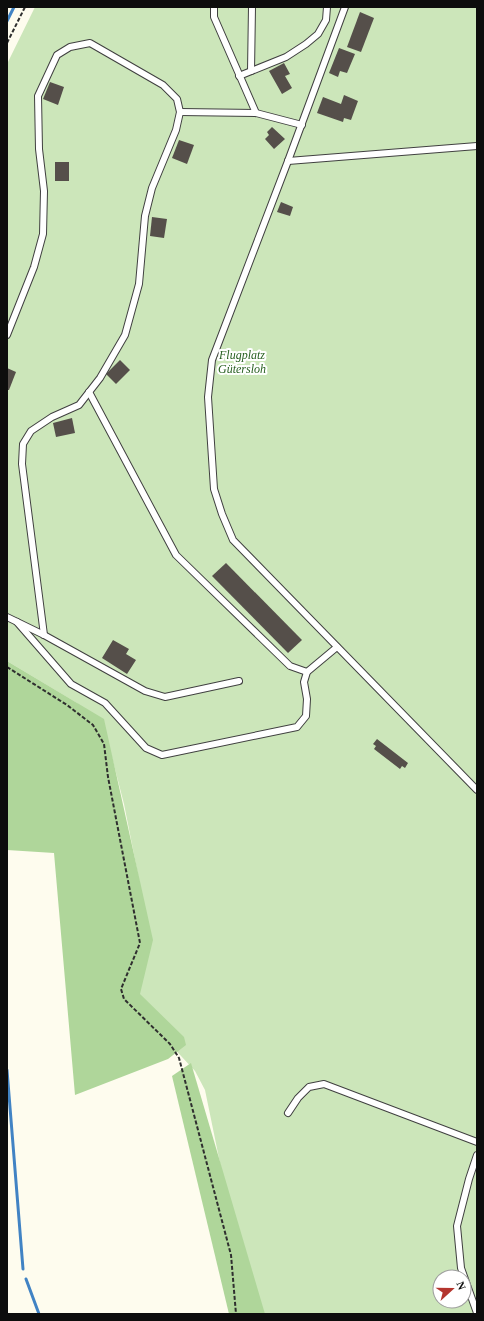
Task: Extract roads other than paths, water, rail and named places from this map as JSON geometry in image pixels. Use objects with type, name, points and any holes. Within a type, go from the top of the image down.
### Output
[{"type":"lane","points":[[214,7],[214,17],[256,113]]},
{"type":"lane","points":[[251,71],[252,7]]},
{"type":"lane","points":[[239,76],[286,57],[306,44],[318,34],[326,20],[327,7]]},
{"type":"lane","points":[[345,7],[302,125],[212,360],[208,397],[214,489],[222,514],[233,540],[477,790]]},
{"type":"lane","points":[[7,335],[34,267],[44,234],[44,192],[39,149],[38,96],[56,55],[70,47],[90,43],[163,85],[177,99],[180,112],[176,130],[152,188],[145,216],[139,284],[125,335],[100,378],[79,405],[52,417],[31,431],[23,444],[22,464],[44,635]]},
{"type":"lane","points":[[180,112],[256,113],[302,125]]},
{"type":"lane","points":[[288,161],[477,146]]},
{"type":"lane","points":[[89,392],[176,555],[290,666],[307,672]]},
{"type":"lane","points":[[7,617],[44,635],[145,691],[165,697],[239,681]]},
{"type":"lane","points":[[16,622],[71,684],[105,703],[146,748],[162,755],[297,727],[306,716],[307,699],[304,682],[307,672],[337,647]]},
{"type":"lane","points":[[288,1113],[298,1098],[309,1087],[324,1084],[477,1142]]},
{"type":"lane","points":[[477,1155],[457,1226],[461,1268],[477,1313]]},
{"type":"waterway","points":[[7,21],[14,7]]},
{"type":"waterway","points":[[7,1070],[23,1269]]},
{"type":"waterway","points":[[26,1279],[39,1314]]},
{"type":"park label","name":"Flugplatz Gütersloh","points":[[242,362]]}]
